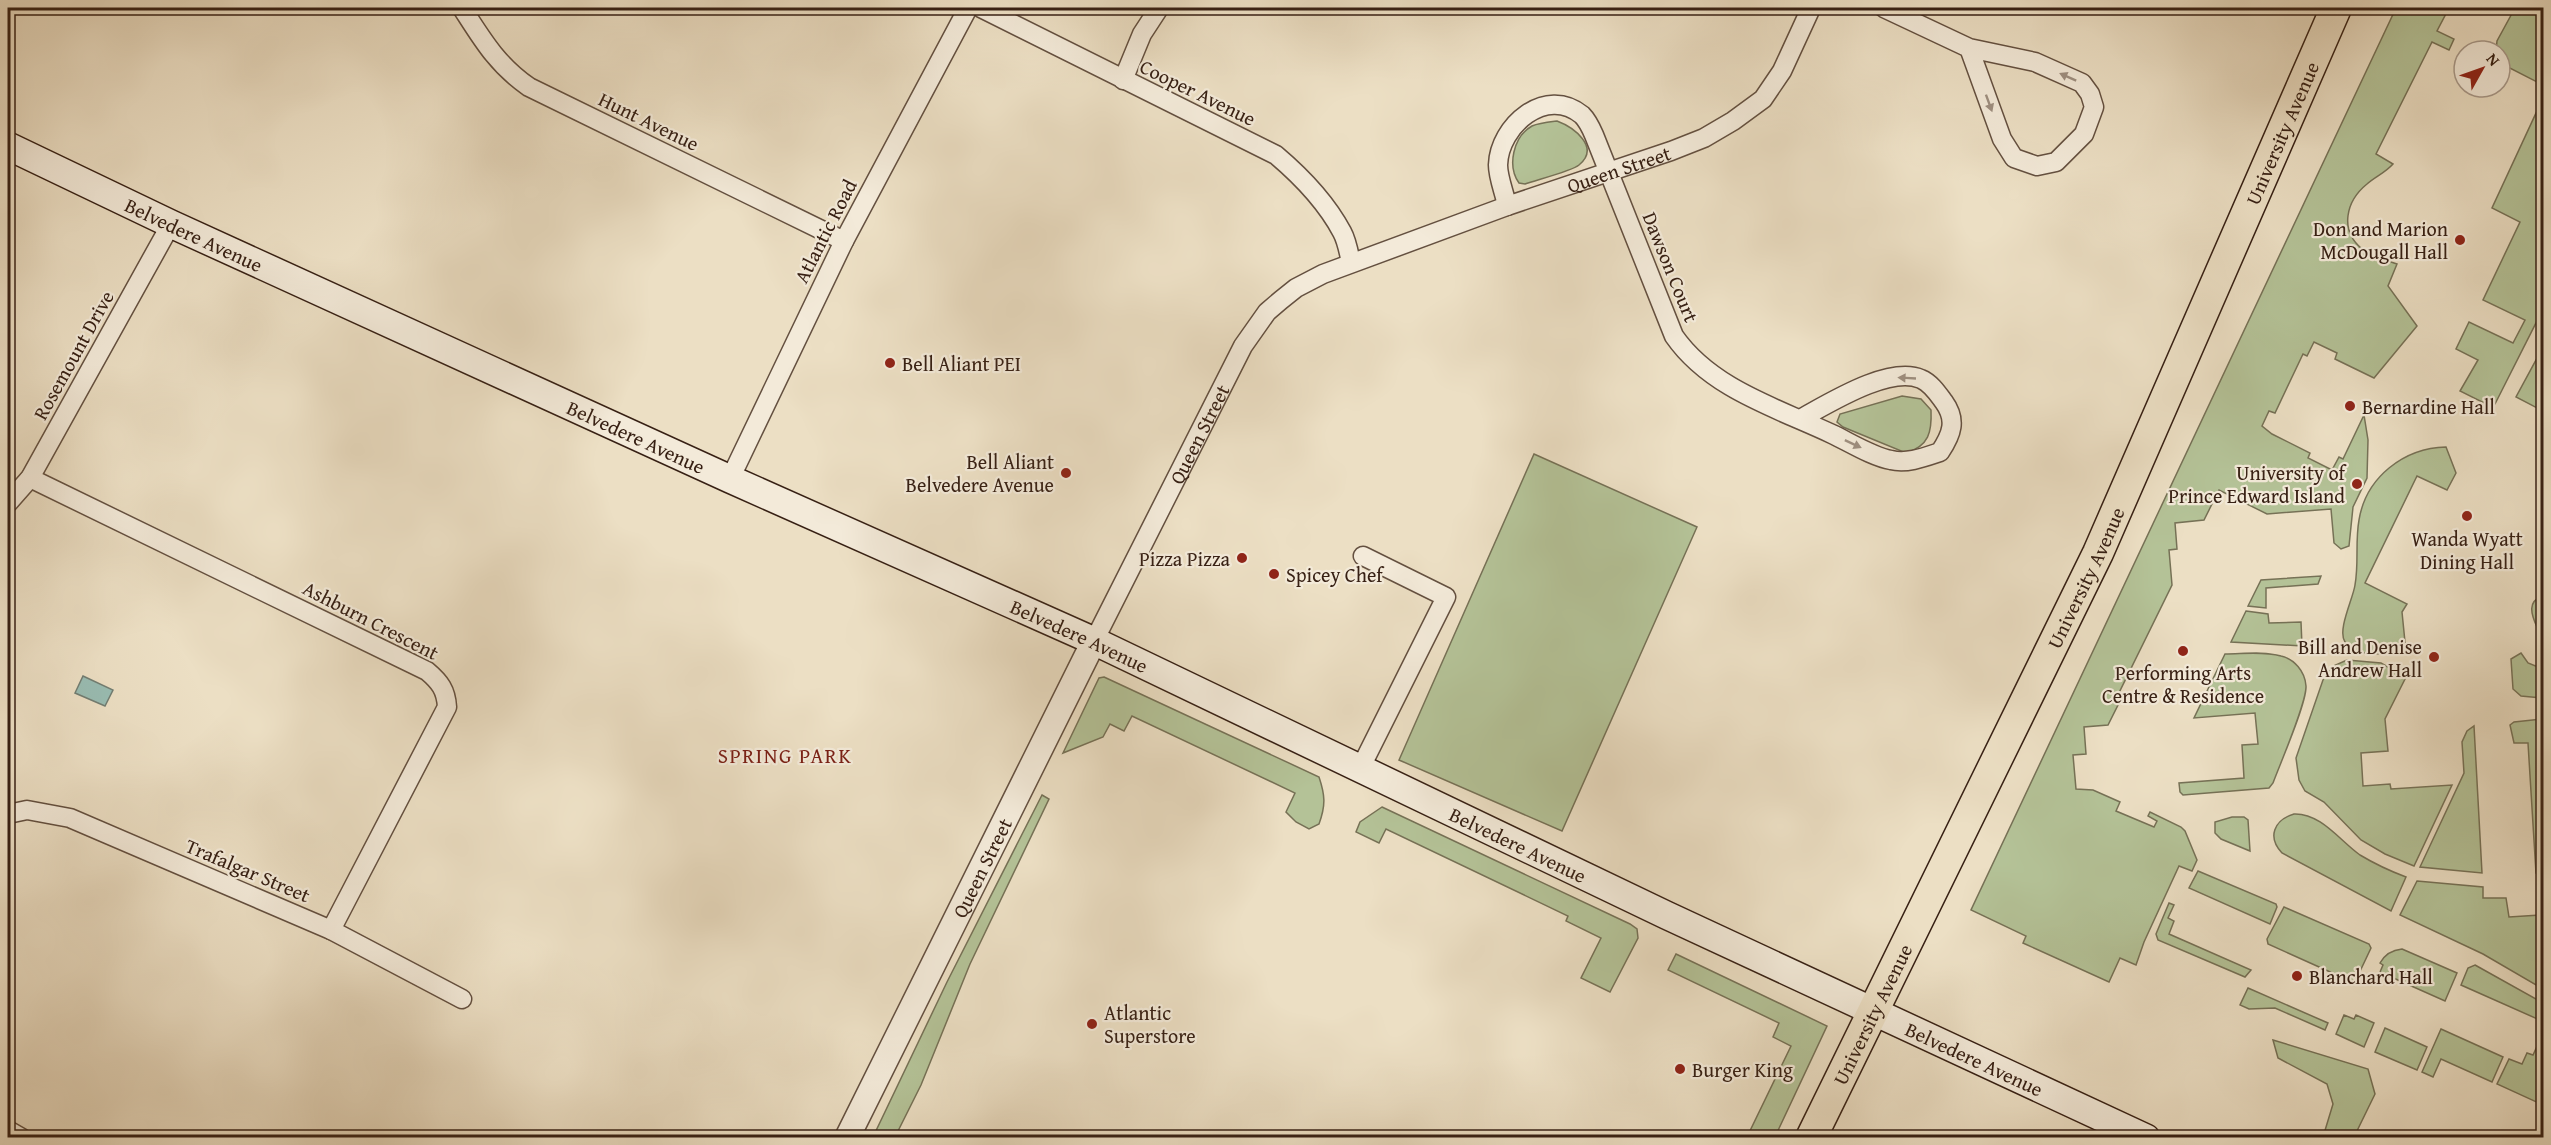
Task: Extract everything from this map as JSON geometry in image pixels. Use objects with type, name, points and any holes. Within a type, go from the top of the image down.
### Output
[{"type":"main road","name":"University Avenue","points":[[1811,1137],[1874,1013],[2098,553],[2336,8]]},
{"type":"main road","name":"Belvedere Avenue","points":[[8,146],[171,224],[730,479],[1094,641],[1874,1013],[2146,1137]]},
{"type":"street","name":"Hunt Avenue","points":[[462,8],[492,54],[510,74],[529,87],[844,241]]},
{"type":"street","name":"Atlantic Road","points":[[730,479],[844,241],[968,8]]},
{"type":"street","name":"Cooper Avenue","points":[[981,8],[1276,155],[1299,174],[1331,215],[1343,233],[1351,263]]},
{"type":"street","points":[[1123,80],[1142,34],[1159,8]]},
{"type":"street","name":"Queen Street","points":[[848,1137],[1243,346],[1267,312],[1296,288],[1351,263],[1507,206],[1609,174],[1704,138],[1763,99],[1782,71],[1811,8]]},
{"type":"street","points":[[1884,8],[1969,48],[2035,62],[2082,83],[2090,94],[2094,106],[2084,134],[2056,162],[2037,166],[2014,158],[2002,139],[1969,48]]},
{"type":"street","name":"Dawson Court","points":[[1507,206],[1498,165],[1504,142],[1522,116],[1539,107],[1562,105],[1584,117],[1594,135],[1674,336],[1685,351],[1703,368],[1738,392],[1891,460],[1919,460],[1940,452],[1954,425],[1951,412],[1930,385],[1920,379],[1898,376],[1855,390],[1800,419]]},
{"type":"street","name":"Rosemount Drive","points":[[8,503],[30,478],[171,224]]},
{"type":"street","name":"Ashburn Crescent","points":[[30,478],[427,671],[440,681],[446,694],[447,707],[331,930]]},
{"type":"street","points":[[1360,769],[1446,597],[1363,556]]},
{"type":"street","name":"Trafalgar Street","points":[[8,814],[27,810],[70,818],[331,930],[462,999]]},
{"type":"street","points":[[8,1130],[22,1137]]},
{"type":"green space","points":[[2396,8],[2449,8],[2437,31],[2454,39],[2452,39],[2449,50],[2432,42],[2376,154],[2393,164],[2360,191],[2350,207],[2348,216],[2350,233],[2362,249],[2397,264],[2388,286],[2417,326],[2374,378],[2335,359],[2337,353],[2314,342],[2307,356],[2303,354],[2275,413],[2269,411],[2262,426],[2272,434],[2310,453],[2308,458],[2332,470],[2339,457],[2343,459],[2364,415],[2368,440],[2367,478],[2353,507],[2349,546],[2341,549],[2334,543],[2331,509],[2267,514],[2219,490],[2204,520],[2175,523],[2177,549],[2169,550],[2172,585],[2114,703],[2118,705],[2108,725],[2084,727],[2086,754],[2073,755],[2076,789],[2093,790],[2120,802],[2116,811],[2154,827],[2157,821],[2148,816],[2150,812],[2181,827],[2185,831],[2197,860],[2192,871],[2179,866],[2144,942],[2136,965],[2120,958],[2109,982],[2023,943],[2026,936],[1971,910]]},
{"type":"green space","points":[[2515,8],[2543,8],[2543,85],[2512,69],[2512,39],[2498,39]]},
{"type":"green space","points":[[2543,98],[2543,309],[2495,404],[2490,406],[2460,391],[2478,360],[2456,349],[2469,322],[2513,343],[2525,320],[2483,300],[2520,222],[2492,208]]},
{"type":"green space","points":[[1557,121],[1582,138],[1587,151],[1585,158],[1579,165],[1569,170],[1525,184],[1519,183],[1515,176],[1513,160],[1520,137],[1532,126]]},
{"type":"green space","points":[[2543,347],[2543,411],[2516,397]]},
{"type":"green space","points":[[1902,396],[1921,399],[1931,410],[1930,431],[1924,442],[1914,450],[1906,453],[1843,427],[1837,422],[1840,414]]},
{"type":"green space","points":[[2446,447],[2456,473],[2447,490],[2417,476],[2365,583],[2407,604],[2402,612],[2406,652],[2373,654],[2356,651],[2345,642],[2343,630],[2355,585],[2358,528],[2363,505],[2379,478],[2389,468],[2416,453]]},
{"type":"green space","points":[[1534,454],[1697,527],[1562,831],[1399,760]]},
{"type":"green space","points":[[2321,576],[2318,584],[2266,588],[2266,608],[2248,606],[2261,580]]},
{"type":"green space","points":[[2543,596],[2543,622],[2537,627],[2532,605],[2534,601]]},
{"type":"green space","points":[[2246,611],[2268,614],[2269,623],[2301,622],[2302,646],[2231,642]]},
{"type":"green space","points":[[2521,653],[2528,663],[2543,669],[2543,698],[2521,696],[2513,689],[2511,659]]},
{"type":"green space","points":[[2225,654],[2267,654],[2290,660],[2298,666],[2305,681],[2302,705],[2273,783],[2269,788],[2183,795],[2180,792],[2179,783],[2244,778],[2242,745],[2258,744],[2255,713],[2194,718]]},
{"type":"green space","points":[[2347,660],[2381,663],[2406,677],[2385,719],[2388,751],[2361,753],[2363,786],[2390,784],[2391,789],[2452,785],[2414,866],[2385,854],[2361,840],[2324,802],[2305,791],[2299,780],[2296,758],[2324,677],[2331,667]]},
{"type":"green space","points":[[1104,677],[1319,777],[1324,800],[1319,824],[1309,829],[1296,822],[1286,812],[1295,793],[1132,716],[1124,731],[1110,724],[1103,737],[1063,753],[1099,678]]},
{"type":"green space","points":[[2543,719],[2544,873],[2536,873],[2528,743],[2514,743],[2510,725],[2514,722]]},
{"type":"green space","points":[[2474,726],[2482,873],[2420,867],[2464,773],[2462,742],[2467,731]]},
{"type":"green space","points":[[1042,795],[1049,799],[970,964],[921,1085],[895,1137],[873,1137],[947,982]]},
{"type":"green space","points":[[1382,807],[1637,929],[1638,938],[1610,992],[1581,978],[1601,938],[1566,921],[1568,916],[1386,829],[1379,843],[1356,832],[1360,822]]},
{"type":"green space","points":[[2294,814],[2313,818],[2330,829],[2360,855],[2406,877],[2391,911],[2282,853],[2275,841],[2275,830],[2282,820]]},
{"type":"green space","points":[[2232,817],[2244,817],[2248,820],[2250,851],[2221,839],[2215,833],[2215,822]]},
{"type":"green space","points":[[2198,871],[2276,904],[2277,907],[2270,924],[2189,888]]},
{"type":"green space","points":[[2417,881],[2483,887],[2483,898],[2506,898],[2509,917],[2540,915],[2539,900],[2543,895],[2543,989],[2483,954],[2400,915]]},
{"type":"green space","points":[[2169,903],[2174,905],[2168,918],[2174,921],[2169,934],[2251,970],[2245,977],[2158,940],[2156,934]]},
{"type":"green space","points":[[2284,907],[2369,944],[2371,948],[2354,984],[2268,944],[2267,939]]},
{"type":"green space","points":[[2402,949],[2457,973],[2445,1001],[2380,972],[2383,965],[2380,963],[2384,957],[2392,951]]},
{"type":"green space","points":[[1676,954],[1827,1026],[1775,1137],[1747,1137],[1791,1046],[1773,1037],[1779,1023],[1668,970]]},
{"type":"green space","points":[[2475,965],[2543,1003],[2542,1021],[2461,985],[2468,968]]},
{"type":"green space","points":[[2248,988],[2328,1023],[2325,1030],[2275,1008],[2249,1009],[2240,1005]]},
{"type":"green space","points":[[2344,1015],[2354,1019],[2356,1015],[2374,1023],[2364,1047],[2336,1034]]},
{"type":"green space","points":[[2385,1028],[2427,1047],[2417,1070],[2375,1052]]},
{"type":"green space","points":[[2441,1029],[2503,1057],[2492,1082],[2441,1059],[2433,1077],[2422,1072]]},
{"type":"green space","points":[[2543,1038],[2544,1105],[2497,1084],[2509,1059],[2522,1064],[2527,1053],[2533,1055]]},
{"type":"green space","points":[[2273,1040],[2368,1069],[2375,1094],[2354,1137],[2323,1137],[2333,1104],[2327,1084],[2278,1058]]},
{"type":"water","points":[[83,676],[113,690],[105,706],[75,693]]},
{"type":"place","name":"Don and Marion McDougall Hall","points":[[2460,240]]},
{"type":"place","name":"Bell Aliant PEI","points":[[890,363]]},
{"type":"place","name":"Bernardine Hall","points":[[2350,406]]},
{"type":"place","name":"Bell Aliant Belvedere Avenue","points":[[1066,473]]},
{"type":"place","name":"University of Prince Edward Island","points":[[2357,484]]},
{"type":"place","name":"Wanda Wyatt Dining Hall","points":[[2467,516]]},
{"type":"place","name":"Pizza Pizza","points":[[1242,558]]},
{"type":"place","name":"Spicey Chef","points":[[1274,574]]},
{"type":"place","name":"Performing Arts Centre & Residence","points":[[2183,651]]},
{"type":"place","name":"Bill and Denise Andrew Hall","points":[[2434,657]]},
{"type":"place","name":"Blanchard Hall","points":[[2297,976]]},
{"type":"place","name":"Atlantic Superstore","points":[[1092,1024]]},
{"type":"place","name":"Burger King","points":[[1680,1069]]},
{"type":"district","name":"SPRING PARK","points":[[785,755]]}]
